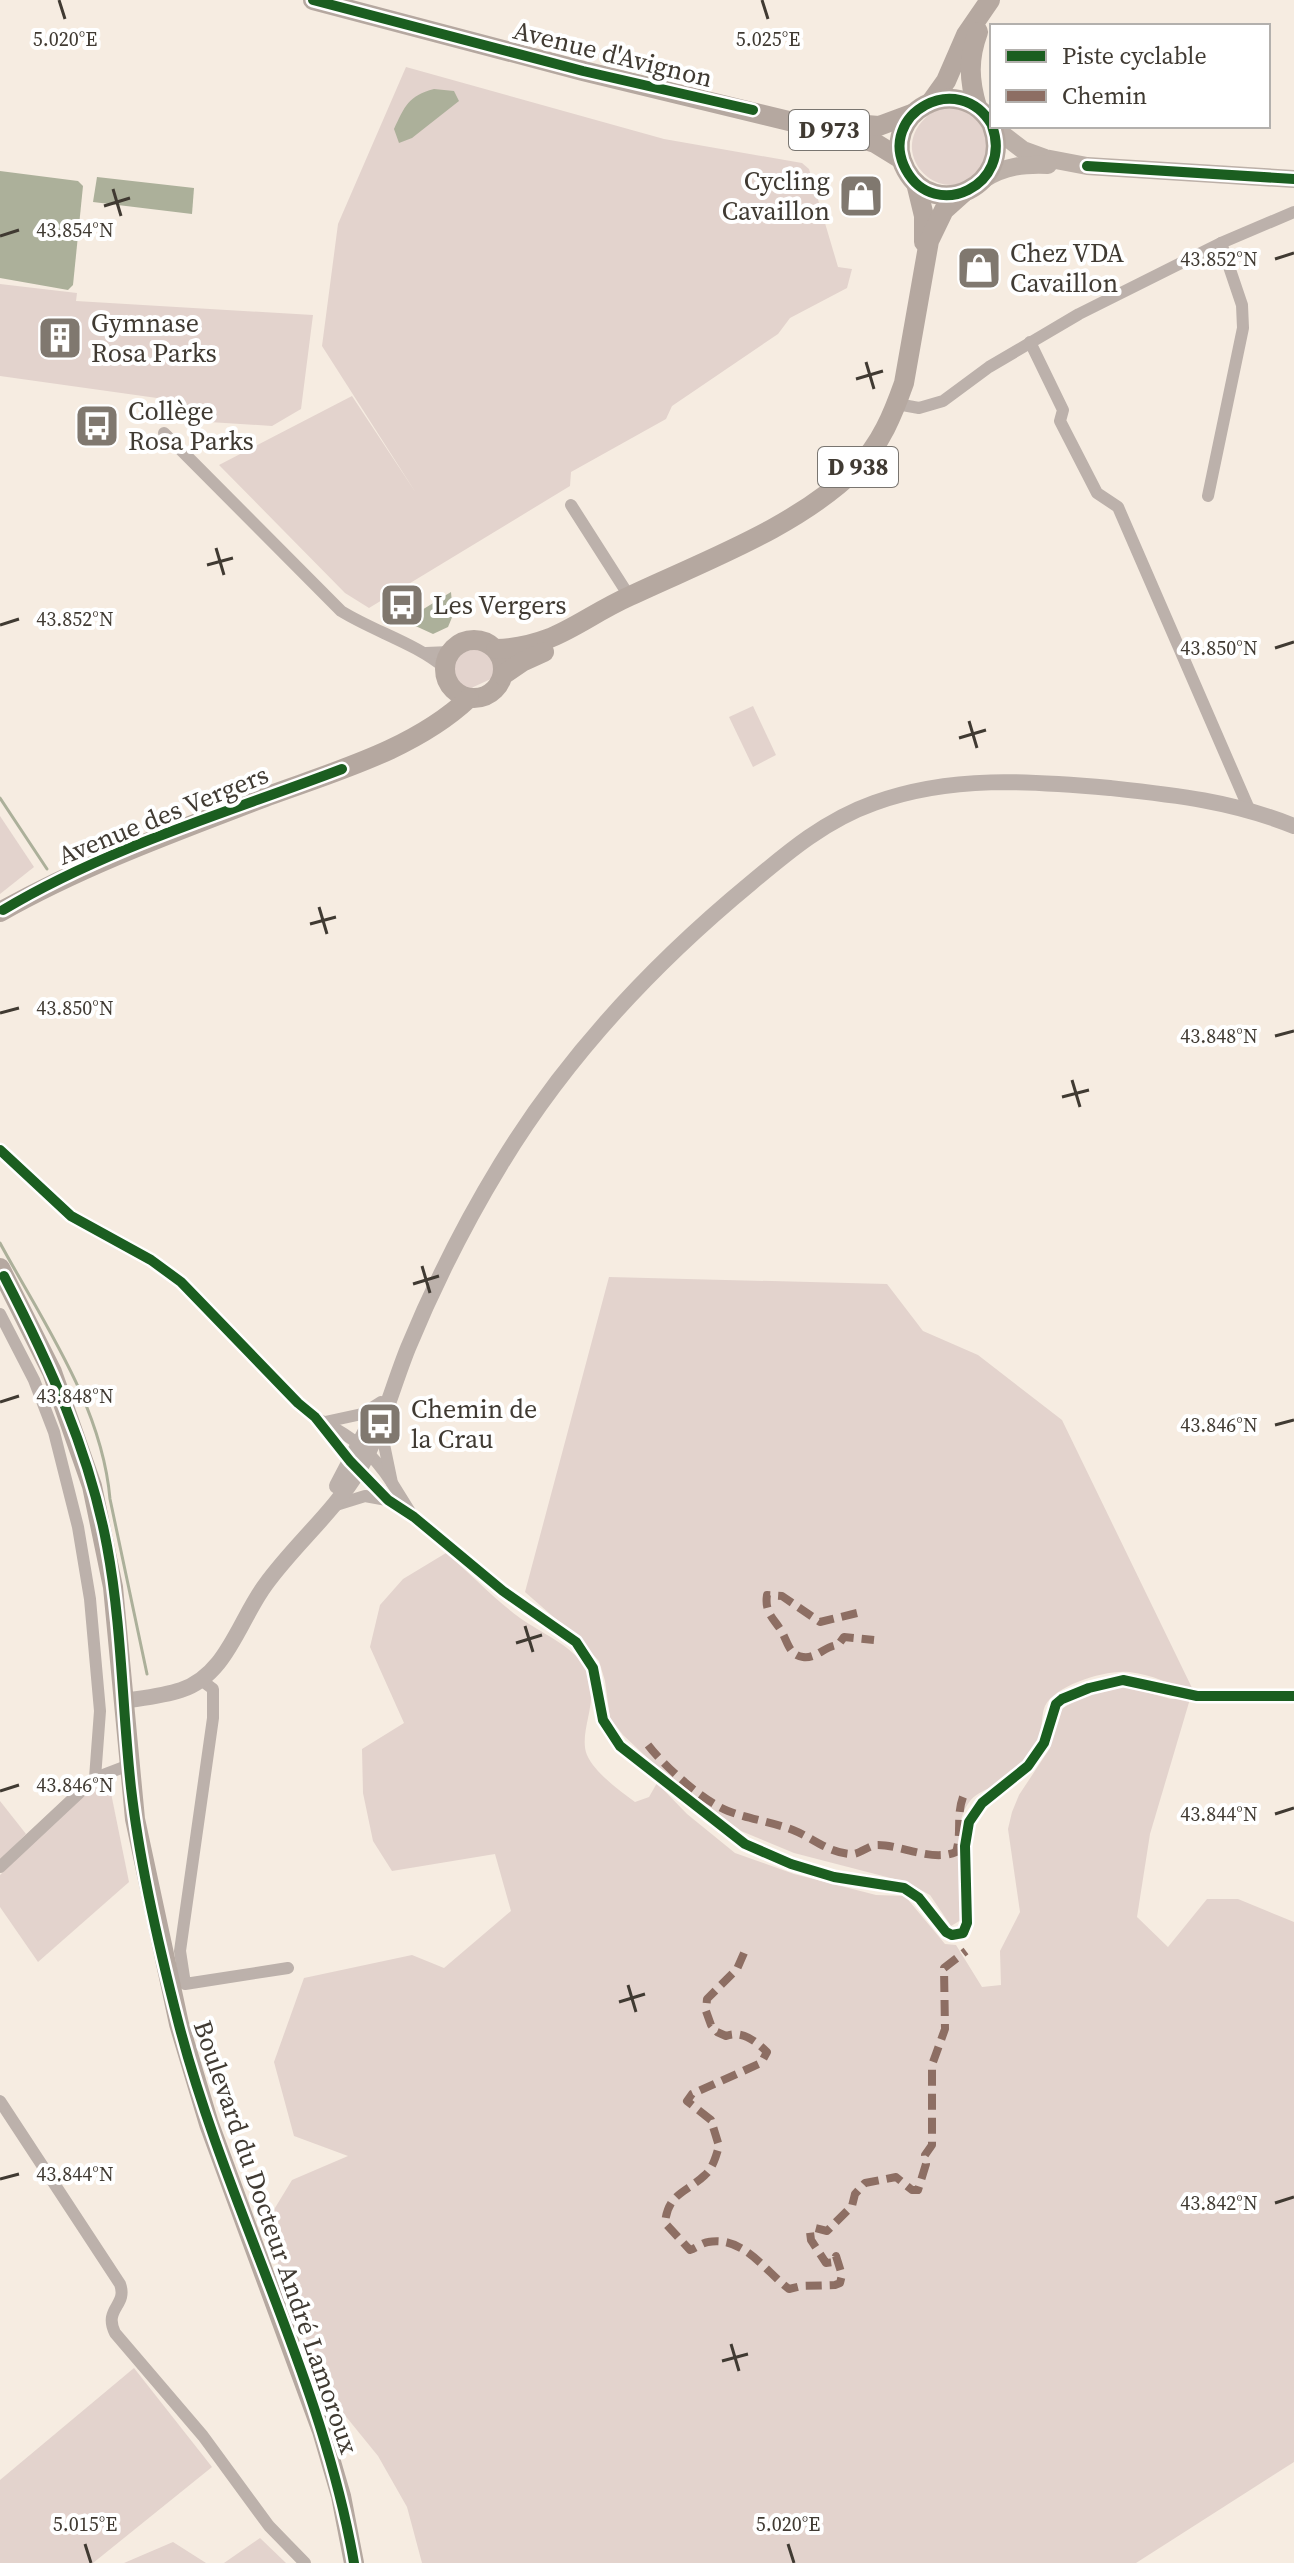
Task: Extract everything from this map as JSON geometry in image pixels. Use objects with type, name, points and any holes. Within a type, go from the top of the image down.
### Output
[{"type":"main road","name":"Avenue d'Avignon","points":[[313,0],[583,71],[867,140],[901,159]]},
{"type":"main road","points":[[901,159],[900,139],[907,121],[946,81],[966,35],[989,3]]},
{"type":"main road","points":[[989,3],[970,60],[971,85],[977,107],[990,123]]},
{"type":"main road","points":[[922,107],[950,98],[977,107]]},
{"type":"main road","name":"Avenue d'Avignon","points":[[753,110],[879,126],[922,107]]},
{"type":"main road","points":[[984,179],[996,154],[992,128]]},
{"type":"main road","points":[[995,128],[1023,150],[1087,166]]},
{"type":"main road","name":"D 938","points":[[901,159],[916,183],[924,216],[924,264]]},
{"type":"main road","points":[[984,179],[996,171],[1022,165],[1294,179]]},
{"type":"main road","name":"D 938","points":[[448,667],[469,640],[484,641],[496,649],[514,649],[542,642],[631,599],[791,517],[841,483],[861,465],[877,444],[904,383],[924,264],[938,219],[963,193],[984,179]]},
{"type":"main road","points":[[916,183],[933,193],[963,193]]},
{"type":"main road","name":"D 938","points":[[469,698],[486,695],[499,684],[503,675],[522,662],[580,635],[631,599]]},
{"type":"main road","points":[[496,649],[503,662],[503,675]]},
{"type":"main road","points":[[448,667],[457,692],[469,698]]},
{"type":"main road","name":"Avenue des Vergers","points":[[404,741],[438,709],[448,667]]},
{"type":"main road","name":"Avenue des Vergers","points":[[1,912],[81,870],[342,769],[404,741],[441,722],[469,698]]},
{"type":"main road","name":"Boulevard du Docteur André Lamoroux","points":[[1,1271],[52,1372],[92,1486],[112,1577],[129,1765],[142,1861],[181,2032],[214,2138],[322,2431],[341,2496],[354,2563]]},
{"type":"street","points":[[897,404],[919,408],[943,401],[989,367],[1079,314],[1221,243],[1294,212]]},
{"type":"street","points":[[1208,496],[1243,328],[1242,305],[1221,243]]},
{"type":"street","points":[[1030,342],[1063,410],[1060,421],[1097,493],[1118,507],[1249,809]]},
{"type":"street","points":[[164,433],[341,611],[374,631],[426,653],[448,667]]},
{"type":"street","points":[[571,505],[631,599]]},
{"type":"street","points":[[364,1447],[380,1424],[430,1299],[477,1206],[532,1114],[559,1078],[676,950],[732,899],[813,833],[877,802],[922,789],[963,783],[1042,782],[1202,799],[1249,809],[1294,826]]},
{"type":"street","points":[[0,1150],[71,1216],[151,1260],[181,1282],[298,1403],[319,1420],[364,1447],[414,1517]]},
{"type":"street","points":[[0,1314],[34,1380],[54,1432],[78,1527],[90,1599],[100,1711],[95,1778]]},
{"type":"street","points":[[315,1525],[336,1505],[364,1447],[381,1402],[393,1386]]},
{"type":"street","points":[[319,1420],[362,1414],[381,1402]]},
{"type":"street","points":[[319,1420],[354,1466],[388,1500],[414,1517],[503,1591],[576,1642],[593,1668],[603,1720],[615,1740],[732,1835],[791,1864],[834,1877],[912,1892],[952,1935],[963,1933],[967,1923],[965,1846],[969,1822],[982,1803],[1028,1766],[1044,1743],[1056,1704],[1062,1699],[1089,1688],[1123,1680],[1197,1696],[1294,1696]]},
{"type":"street","points":[[380,1424],[392,1483]]},
{"type":"street","points":[[124,1701],[168,1694],[210,1674],[265,1586],[315,1525],[354,1466]]},
{"type":"street","points":[[336,1505],[365,1496],[388,1500]]},
{"type":"street","points":[[201,1680],[213,1689],[213,1718],[180,1951],[185,1984],[288,1968]]},
{"type":"street","points":[[0,1867],[95,1778],[129,1765]]},
{"type":"street","points":[[0,2101],[120,2284],[122,2299],[110,2321],[115,2333],[203,2436],[269,2526],[305,2563]]},
{"type":"shaded area","points":[[406,67],[664,139],[802,163],[809,169],[838,267],[852,269],[847,288],[790,318],[778,334],[672,406],[666,419],[571,472],[570,486],[369,608],[345,593],[219,465],[352,396],[416,493],[322,346],[338,224]]},
{"type":"shaded area","points":[[434,89],[454,91],[459,101],[412,138],[399,143],[394,129],[405,108],[418,95]]},
{"type":"shaded area","points":[[937,109],[965,109],[986,128],[986,163],[975,176],[958,184],[943,184],[930,178],[919,168],[913,154],[913,139],[920,123]]},
{"type":"shaded area","points":[[0,171],[78,181],[83,186],[73,285],[68,290],[0,278]]},
{"type":"shaded area","points":[[97,177],[194,188],[192,214],[93,202]]},
{"type":"shaded area","points":[[0,284],[77,293],[76,301],[313,315],[301,409],[272,426],[178,420],[157,398],[0,376]]},
{"type":"shaded area","points":[[451,592],[453,615],[448,627],[433,634],[409,623],[409,618]]},
{"type":"shaded area","points":[[478,648],[491,657],[493,678],[469,689],[457,679],[454,663],[463,652]]},
{"type":"shaded area","points":[[753,706],[776,755],[753,767],[729,717]]},
{"type":"shaded area","points":[[0,816],[34,867],[0,894]]},
{"type":"shaded area","points":[[609,1277],[887,1284],[923,1331],[978,1355],[1062,1420],[1194,1692],[1145,1675],[1119,1672],[1082,1680],[1051,1698],[1045,1706],[1038,1740],[1025,1760],[1001,1783],[976,1795],[964,1810],[960,1824],[961,1920],[951,1926],[930,1895],[906,1882],[794,1853],[741,1831],[657,1767],[610,1718],[599,1661],[525,1592]]},
{"type":"shaded area","points":[[446,1553],[510,1611],[563,1645],[584,1665],[592,1688],[585,1735],[587,1755],[615,1787],[635,1802],[649,1797],[657,1783],[687,1814],[735,1853],[794,1874],[876,1895],[905,1896],[945,1944],[956,1945],[982,1987],[1001,1985],[1000,1951],[1020,1912],[1008,1829],[1012,1812],[1019,1795],[1050,1748],[1056,1718],[1063,1708],[1081,1697],[1120,1685],[1171,1699],[1190,1699],[1150,1834],[1137,1917],[1168,1947],[1207,1899],[1238,1899],[1294,1922],[1294,2462],[1136,2563],[422,2563],[407,2507],[378,2456],[326,2392],[264,2226],[292,2180],[348,2156],[294,2136],[274,2062],[304,1978],[412,1955],[444,1968],[511,1911],[495,1854],[392,1871],[373,1841],[363,1793],[362,1749],[404,1723],[370,1647],[380,1605],[403,1579]]},
{"type":"shaded area","points":[[92,1786],[111,1793],[129,1882],[38,1962],[0,1907],[0,1875]]},
{"type":"shaded area","points":[[0,1801],[26,1834],[0,1860]]},
{"type":"shaded area","points":[[134,2368],[212,2467],[93,2563],[0,2563],[0,2480]]},
{"type":"shaded area","points":[[260,2538],[286,2563],[224,2563]]},
{"type":"shaded area","points":[[173,2542],[206,2563],[124,2563]]},
{"type":"waterway","points":[[0,798],[47,869]]},
{"type":"waterway","points":[[0,1243],[68,1366],[96,1431],[147,1674]]},
{"type":"marked path","points":[[857,1613],[820,1622],[782,1596],[767,1595],[769,1612],[790,1648],[799,1656],[812,1656],[838,1645],[844,1637],[874,1640]]},
{"type":"marked path","points":[[648,1745],[685,1782],[718,1806],[793,1830],[842,1853],[854,1854],[878,1845],[937,1855],[956,1852],[963,1797]]},
{"type":"marked path","points":[[744,1953],[737,1969],[707,1999],[706,2011],[717,2032],[726,2036],[738,2034],[767,2052],[761,2063],[692,2094],[687,2101],[711,2120],[719,2146],[708,2172],[674,2199],[665,2223],[690,2250],[721,2241],[743,2249],[789,2289],[840,2283],[842,2275],[836,2256],[834,2262],[826,2263],[811,2240],[810,2232],[815,2228],[827,2231],[852,2206],[855,2194],[865,2183],[896,2177],[912,2190],[918,2190],[926,2164],[925,2155],[932,2145],[932,2065],[945,2029],[944,1968],[966,1951]]},
{"type":"cycle path","points":[[313,0],[583,71],[753,110]]},
{"type":"cycle path","points":[[990,123],[978,108],[960,100],[942,99],[925,105],[911,116],[902,131],[900,150],[906,170],[919,186],[935,194],[952,195],[968,190],[982,180],[992,165],[996,147],[992,128]]},
{"type":"cycle path","points":[[1087,166],[1294,179]]},
{"type":"cycle path","points":[[3,910],[84,867],[127,849],[342,769]]},
{"type":"cycle path","points":[[0,1150],[71,1216],[151,1260],[181,1282],[315,1417],[350,1461],[388,1500],[414,1517],[503,1591],[576,1642],[593,1668],[603,1720],[620,1746],[745,1844],[791,1864],[834,1877],[904,1888],[919,1898],[946,1932],[952,1935],[963,1933],[967,1923],[965,1846],[969,1822],[982,1803],[1028,1766],[1044,1743],[1056,1704],[1062,1699],[1089,1688],[1123,1680],[1197,1696],[1294,1696]]},
{"type":"cycle path","points":[[4,1276],[66,1408],[90,1476],[107,1546],[116,1606],[135,1818],[164,1967],[199,2093],[320,2426],[354,2563]]},
{"type":"place","name":"Cycling Cavaillon","points":[[861,196]]},
{"type":"place","name":"Chez VDA Cavaillon","points":[[979,268]]},
{"type":"place","name":"Gymnase Rosa Parks","points":[[60,338]]},
{"type":"place","name":"Collège Rosa Parks","points":[[97,426]]},
{"type":"place","name":"Les Vergers","points":[[402,605]]},
{"type":"place","name":"Chemin de la Crau","points":[[380,1424]]}]
